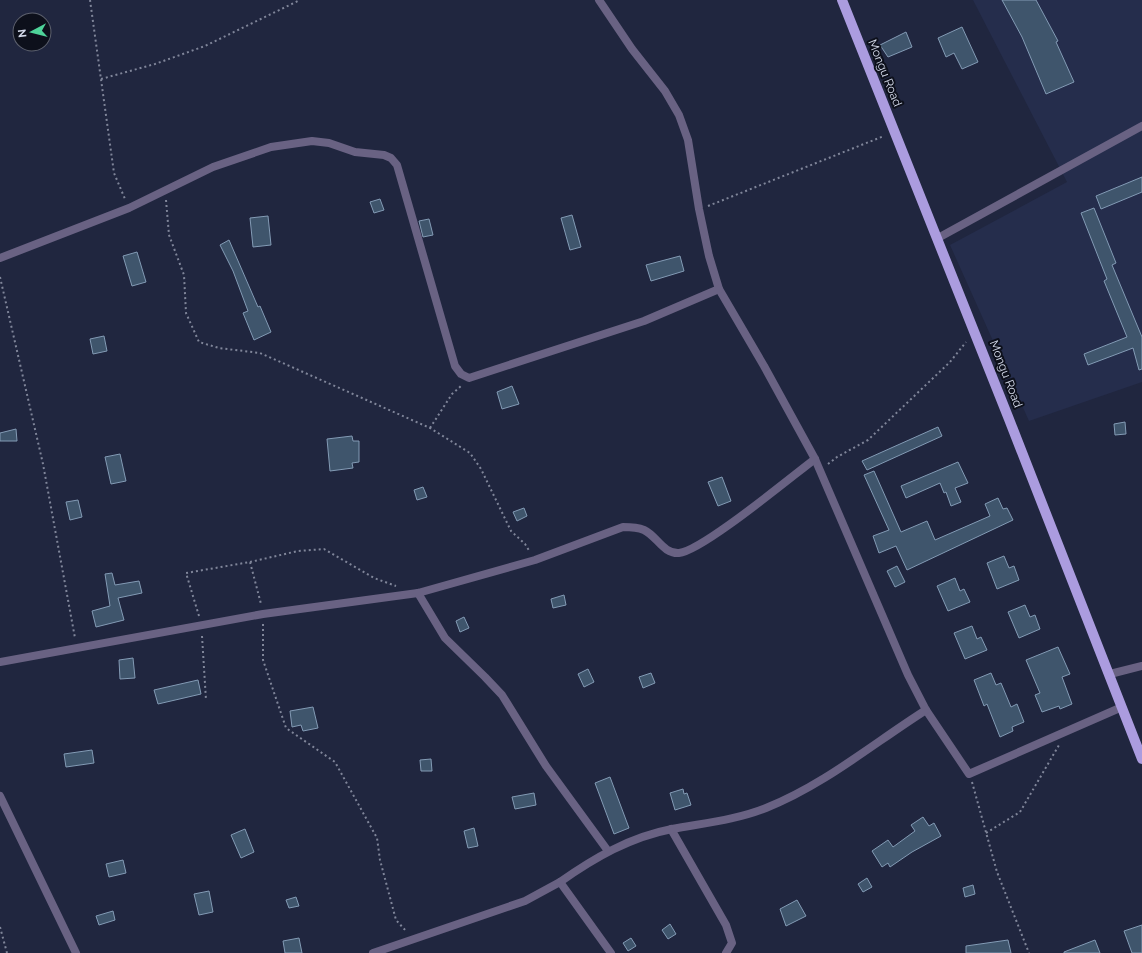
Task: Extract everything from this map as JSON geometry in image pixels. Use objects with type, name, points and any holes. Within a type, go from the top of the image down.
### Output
[{"type":"main road","name":"Mongu Road","points":[[842,0],[895,132],[916,189],[938,238],[975,330],[1142,759]]},
{"type":"street","points":[[599,0],[628,43],[665,91],[679,115],[688,140],[699,209],[709,256],[719,289],[764,366],[814,459],[908,675],[926,710],[969,774],[1122,707]]},
{"type":"street","points":[[938,238],[1142,126]]},
{"type":"street","points":[[0,258],[129,208],[213,167],[271,147],[312,141],[329,143],[355,152],[384,155],[392,158],[397,165],[455,366],[461,374],[469,378],[644,321],[719,289]]},
{"type":"street","points":[[0,662],[202,624],[263,614],[418,593],[535,560],[623,526],[636,527],[646,530],[670,552],[679,553],[689,550],[719,532],[814,459]]},
{"type":"street","points":[[418,593],[445,638],[502,696],[546,766],[608,851]]},
{"type":"street","points":[[1110,674],[1142,666]]},
{"type":"street","points":[[373,953],[526,901],[560,882],[608,851],[671,829],[734,818],[766,808],[830,774],[926,710]]},
{"type":"street","points":[[0,796],[76,953]]},
{"type":"street","points":[[671,829],[726,925],[732,944],[726,953]]},
{"type":"street","points":[[560,882],[611,953]]},
{"type":"path","points":[[90,0],[114,173],[129,208]]},
{"type":"path","points":[[101,79],[155,64],[205,46],[300,0]]},
{"type":"path","points":[[699,209],[895,132]]},
{"type":"path","points":[[166,190],[170,235],[184,275],[186,313],[199,342],[219,348],[260,352],[430,428],[470,453],[481,469],[511,531],[525,544],[535,560]]},
{"type":"path","points":[[0,277],[43,464],[77,647]]},
{"type":"path","points":[[814,459],[826,467],[837,457],[868,440],[950,362],[975,330]]},
{"type":"path","points":[[430,428],[452,394],[469,378]]},
{"type":"path","points":[[206,700],[202,624],[186,573],[250,562],[298,551],[324,549],[374,578],[418,593]]},
{"type":"path","points":[[250,562],[263,614],[263,660],[286,728],[335,762],[377,838],[380,860],[396,920],[413,940]]},
{"type":"path","points":[[986,833],[1020,812],[1068,730]]},
{"type":"path","points":[[969,774],[997,872],[1029,953]]},
{"type":"path","points":[[0,927],[7,953]]},
{"type":"shaded area","points":[[973,0],[1142,0],[1142,382],[1029,421],[950,245],[1067,182]]},
{"type":"building","points":[[1002,0],[1036,0],[1058,41],[1056,42],[1074,82],[1046,94],[1022,37]]},
{"type":"building","points":[[962,27],[978,62],[962,69],[954,53],[946,57],[938,38]]},
{"type":"building","points":[[906,32],[912,47],[888,57],[880,45]]},
{"type":"building","points":[[1142,177],[1142,192],[1101,209],[1096,196]]},
{"type":"building","points":[[380,199],[384,210],[374,213],[370,202]]},
{"type":"building","points":[[1094,208],[1116,263],[1112,265],[1142,337],[1142,369],[1139,370],[1133,348],[1088,365],[1084,354],[1127,337],[1104,281],[1107,279],[1081,213]]},
{"type":"building","points":[[572,215],[581,247],[570,250],[561,218]]},
{"type":"building","points":[[268,216],[271,245],[253,247],[250,218]]},
{"type":"building","points":[[429,219],[433,235],[423,237],[419,221]]},
{"type":"building","points":[[229,240],[258,307],[260,306],[271,332],[254,340],[243,313],[248,311],[233,271],[220,245]]},
{"type":"building","points":[[137,252],[146,282],[132,286],[123,256]]},
{"type":"building","points":[[680,256],[684,271],[651,281],[646,265]]},
{"type":"building","points":[[104,336],[107,351],[93,354],[90,339]]},
{"type":"building","points":[[512,386],[519,404],[502,409],[497,392]]},
{"type":"building","points":[[1125,422],[1126,434],[1115,435],[1114,424]]},
{"type":"building","points":[[938,427],[942,436],[867,470],[862,461]]},
{"type":"building","points":[[16,429],[17,441],[0,441],[0,433]]},
{"type":"building","points":[[352,436],[353,441],[359,441],[359,462],[352,463],[353,468],[330,471],[327,439]]},
{"type":"building","points":[[120,454],[126,481],[111,484],[105,457]]},
{"type":"building","points":[[958,462],[968,483],[955,488],[961,502],[951,506],[946,492],[944,493],[940,483],[906,498],[901,486]]},
{"type":"building","points":[[874,471],[901,532],[927,521],[935,540],[990,516],[985,504],[998,498],[1003,509],[1007,508],[1013,520],[907,570],[896,546],[879,553],[873,536],[889,530],[864,475]]},
{"type":"building","points":[[722,477],[731,501],[718,506],[708,482]]},
{"type":"building","points":[[423,487],[427,497],[417,500],[414,490]]},
{"type":"building","points":[[78,500],[82,517],[70,520],[66,502]]},
{"type":"building","points":[[524,508],[527,516],[517,521],[513,512]]},
{"type":"building","points":[[1004,556],[1009,568],[1014,566],[1019,580],[997,589],[987,563]]},
{"type":"building","points":[[897,566],[905,582],[895,587],[887,571]]},
{"type":"building","points":[[112,573],[115,585],[139,581],[142,593],[118,598],[124,620],[96,627],[92,611],[110,606],[105,574]]},
{"type":"building","points":[[955,578],[960,591],[964,589],[970,602],[948,611],[937,586]]},
{"type":"building","points":[[564,595],[566,605],[553,608],[551,599]]},
{"type":"building","points":[[1025,605],[1030,617],[1035,615],[1040,629],[1019,638],[1008,612]]},
{"type":"building","points":[[464,617],[469,628],[460,632],[456,621]]},
{"type":"building","points":[[972,626],[977,639],[981,637],[987,650],[965,659],[954,633]]},
{"type":"building","points":[[1058,647],[1070,674],[1062,677],[1072,704],[1060,709],[1059,706],[1042,712],[1035,695],[1040,693],[1026,660]]},
{"type":"building","points":[[133,658],[135,678],[120,679],[119,660]]},
{"type":"building","points":[[588,669],[594,682],[584,687],[578,674]]},
{"type":"building","points":[[651,673],[655,683],[643,688],[639,677]]},
{"type":"building","points":[[991,673],[996,685],[1001,683],[1011,707],[1017,704],[1024,722],[1012,727],[1013,731],[1000,737],[987,704],[984,706],[974,680]]},
{"type":"building","points":[[198,680],[201,694],[158,704],[154,690]]},
{"type":"building","points":[[313,707],[318,728],[303,731],[301,725],[292,727],[290,711]]},
{"type":"building","points":[[92,750],[94,763],[66,767],[64,754]]},
{"type":"building","points":[[431,759],[432,771],[421,771],[420,760]]},
{"type":"building","points":[[610,777],[629,828],[614,834],[595,783]]},
{"type":"building","points":[[683,789],[684,794],[687,793],[691,805],[675,810],[670,793]]},
{"type":"building","points":[[534,793],[536,805],[515,809],[512,797]]},
{"type":"building","points":[[923,817],[929,826],[934,823],[941,836],[912,852],[890,867],[888,863],[882,867],[872,851],[888,840],[893,847],[915,831],[911,825]]},
{"type":"building","points":[[474,828],[478,846],[468,848],[464,831]]},
{"type":"building","points":[[245,829],[254,852],[241,858],[231,835]]},
{"type":"building","points":[[123,860],[126,873],[109,877],[106,864]]},
{"type":"building","points":[[867,878],[872,887],[863,892],[858,884]]},
{"type":"building","points":[[973,885],[975,894],[965,897],[963,888]]},
{"type":"building","points":[[209,891],[213,912],[199,915],[194,894]]},
{"type":"building","points":[[296,897],[299,906],[289,908],[286,900]]},
{"type":"building","points":[[797,900],[806,916],[786,926],[780,909]]},
{"type":"building","points":[[113,911],[115,920],[99,925],[96,916]]},
{"type":"building","points":[[670,924],[676,934],[668,939],[662,930]]},
{"type":"building","points":[[1142,925],[1142,953],[1132,953],[1124,931]]},
{"type":"building","points":[[299,938],[302,953],[285,953],[283,941]]},
{"type":"building","points":[[631,938],[636,946],[628,951],[623,943]]},
{"type":"building","points":[[1008,940],[1011,953],[966,953],[966,946]]},
{"type":"building","points":[[1095,940],[1100,953],[1064,953],[1064,952]]}]
